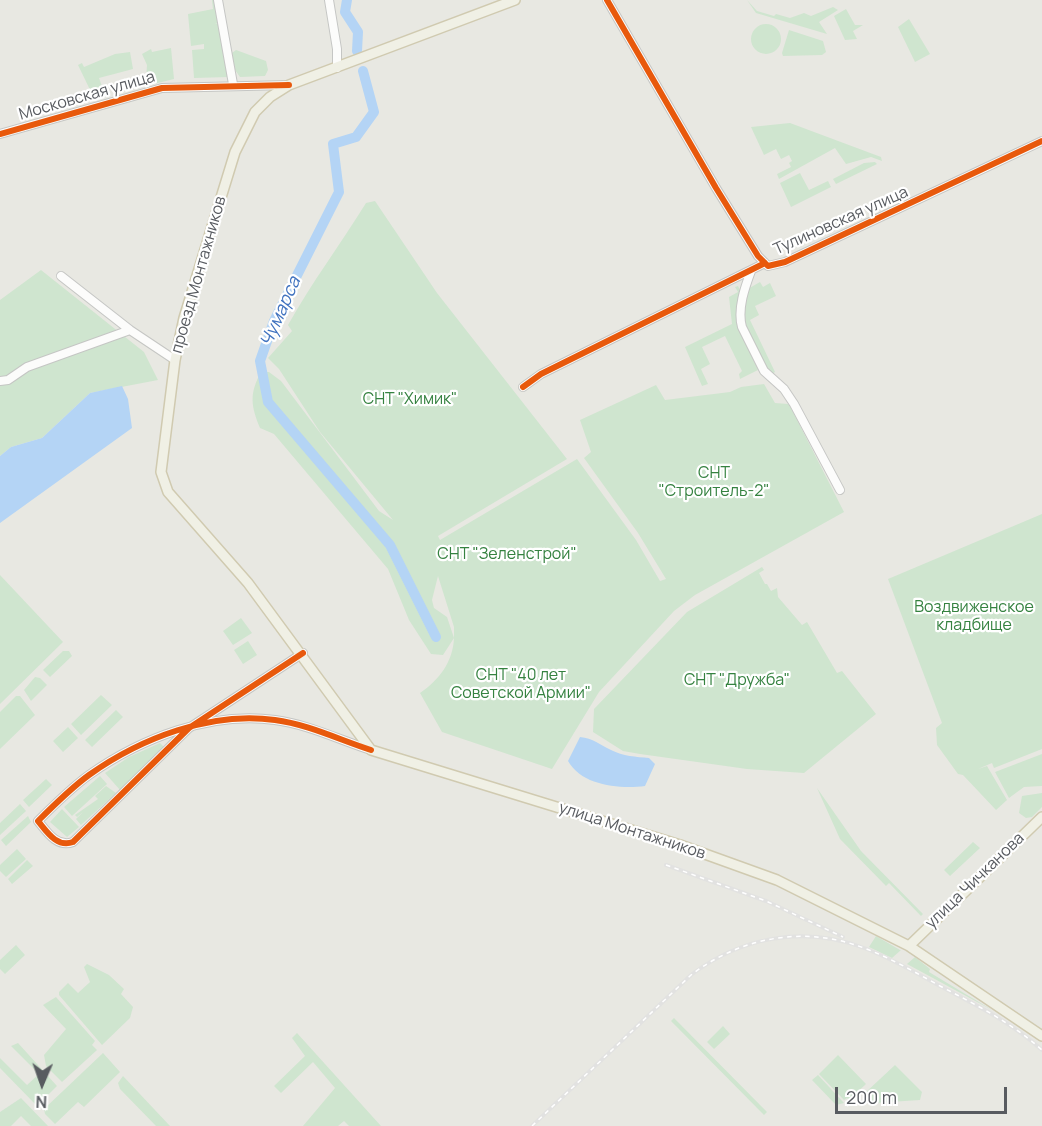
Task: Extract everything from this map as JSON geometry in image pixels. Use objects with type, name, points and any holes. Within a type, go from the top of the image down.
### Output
[{"type":"main road","name":"Московская улица","points":[[289,85],[515,0]]},
{"type":"main road","name":"проезд Монтажников","points":[[289,85],[264,102],[246,125],[237,145],[184,318],[175,360],[161,472],[168,492],[223,551],[303,653],[371,750]]},
{"type":"main road","name":"улица Монтажников","points":[[371,750],[680,845],[777,880],[909,946],[1042,1036]]},
{"type":"main road","name":"улица Чичканова","points":[[909,946],[1042,817]]},
{"type":"street","points":[[218,0],[233,84]]},
{"type":"street","points":[[329,0],[337,49],[337,68]]},
{"type":"street","name":"Тулиновская улица","points":[[606,0],[758,256],[765,263],[773,266],[1042,141]]},
{"type":"street","name":"Московская улица","points":[[0,134],[162,88],[233,84],[289,85]]},
{"type":"street","points":[[523,387],[541,374],[765,263]]},
{"type":"street","points":[[751,271],[744,292],[741,327],[764,372],[784,389],[794,404],[840,490]]},
{"type":"street","points":[[61,276],[130,330],[175,360]]},
{"type":"street","points":[[0,381],[9,380],[27,367],[130,330]]},
{"type":"street","points":[[189,728],[303,653]]},
{"type":"street","name":"улица Монтажников","points":[[189,728],[73,842],[65,844],[56,840],[38,821],[86,777],[113,759],[139,746],[189,728],[220,720],[273,720],[371,750]]},
{"type":"green space","points":[[212,0],[215,0],[219,23],[215,24],[219,24],[229,77],[194,78],[192,50],[204,49],[204,44],[191,46],[188,14],[213,9]]},
{"type":"green space","points":[[747,0],[757,11],[790,18],[804,13],[811,16],[833,7],[838,10],[819,22],[827,34],[756,13]]},
{"type":"green space","points":[[846,9],[855,25],[863,25],[853,31],[857,39],[845,40],[834,16]]},
{"type":"green space","points":[[909,19],[930,54],[915,62],[898,27]]},
{"type":"green space","points":[[766,24],[777,28],[781,39],[777,50],[766,54],[755,50],[751,39],[755,28]]},
{"type":"green space","points":[[789,30],[823,41],[826,52],[822,55],[783,56]]},
{"type":"green space","points":[[171,48],[174,79],[150,85],[146,80],[147,65],[142,54],[151,49],[152,52]]},
{"type":"green space","points":[[236,50],[266,61],[268,70],[265,76],[240,77],[235,70],[232,53]]},
{"type":"green space","points":[[130,52],[133,69],[99,78],[104,92],[93,96],[78,65],[82,63],[84,67],[115,54]]},
{"type":"green space","points":[[790,123],[881,157],[882,161],[871,157],[846,164],[835,148],[779,179],[777,174],[791,167],[789,163],[792,161],[789,155],[781,159],[776,149],[764,155],[751,127]]},
{"type":"green space","points":[[875,162],[877,164],[836,184],[833,179],[864,163]]},
{"type":"green space","points":[[800,173],[809,190],[828,181],[831,187],[791,207],[780,183]]},
{"type":"green space","points":[[375,201],[437,293],[567,459],[438,536],[440,540],[577,459],[636,540],[660,581],[666,579],[638,533],[584,458],[591,452],[580,420],[656,385],[665,400],[730,392],[741,387],[764,384],[775,403],[788,404],[791,408],[844,512],[695,595],[674,611],[599,692],[552,769],[442,732],[420,693],[444,670],[451,655],[454,638],[443,655],[431,654],[409,620],[388,569],[274,434],[260,428],[257,420],[253,406],[253,394],[261,372],[269,372],[281,381],[379,511],[393,520],[320,432],[279,369],[268,358],[292,331],[288,325],[366,203]],"holes":[[[438,576],[454,627],[454,638],[447,617],[434,608],[432,600]]]},
{"type":"green space","points":[[41,270],[144,352],[158,380],[90,393],[42,438],[11,447],[0,456],[0,300]]},
{"type":"green space","points":[[760,282],[763,287],[770,283],[776,296],[755,306],[759,315],[750,320],[775,372],[770,375],[743,319],[746,290]]},
{"type":"green space","points":[[738,286],[740,290],[736,322],[758,370],[740,379],[739,374],[742,371],[725,336],[702,347],[710,364],[701,369],[708,384],[702,386],[685,347],[732,324],[729,297],[738,292],[735,287]]},
{"type":"green space","name":"Воздвиженское кладбище","points":[[1042,514],[1042,749],[994,768],[992,763],[978,769],[987,766],[1007,800],[996,810],[963,775],[958,774],[937,745],[936,728],[942,723],[888,579]]},
{"type":"green space","name":"СНТ \"Дружба\"","points":[[762,567],[764,570],[759,573],[765,584],[771,591],[777,588],[778,597],[802,625],[807,622],[837,673],[842,671],[876,714],[804,773],[747,769],[623,751],[593,732],[594,709],[687,612]]},
{"type":"green space","points":[[0,575],[63,642],[0,704]]},
{"type":"green space","points":[[241,618],[252,633],[233,645],[223,631]]},
{"type":"green space","points":[[248,641],[257,655],[243,664],[234,650]]},
{"type":"green space","points":[[63,651],[69,651],[72,656],[50,677],[43,670]]},
{"type":"green space","points":[[35,677],[40,678],[47,685],[31,701],[24,690]]},
{"type":"green space","points":[[101,695],[112,705],[81,735],[71,724]]},
{"type":"green space","points":[[16,696],[20,696],[35,715],[0,749],[0,712]]},
{"type":"green space","points":[[116,710],[123,717],[92,747],[85,740]]},
{"type":"green space","points":[[68,727],[78,738],[63,752],[53,741]]},
{"type":"green space","points":[[160,743],[165,748],[120,790],[105,773],[129,757]]},
{"type":"green space","points":[[1042,754],[1042,786],[1024,787],[1009,798],[995,772]]},
{"type":"green space","points":[[100,776],[107,784],[72,816],[64,807]]},
{"type":"green space","points":[[46,779],[52,785],[29,807],[23,800]]},
{"type":"green space","points":[[106,786],[116,793],[81,825],[76,819],[83,812],[77,817],[75,815],[98,799],[95,796]]},
{"type":"green space","points":[[817,788],[861,851],[923,914],[921,916],[889,883],[886,886],[840,839]]},
{"type":"green space","points":[[1042,793],[1042,807],[1032,817],[1026,818],[1019,813],[1022,796]]},
{"type":"green space","points":[[20,804],[26,811],[0,835],[0,823]]},
{"type":"green space","points":[[62,809],[79,827],[67,837],[50,822]]},
{"type":"green space","points":[[28,816],[31,822],[6,846],[1,840]]},
{"type":"green space","points":[[973,842],[980,848],[950,876],[944,870]]},
{"type":"green space","points":[[17,849],[26,859],[6,877],[0,871],[0,865]]},
{"type":"green space","points":[[27,860],[33,866],[12,884],[8,879]]},
{"type":"green space","points":[[876,936],[901,950],[892,958],[869,947]]},
{"type":"green space","points":[[16,945],[25,955],[5,974],[0,969],[0,960]]},
{"type":"green space","points":[[915,957],[930,969],[929,972],[992,1010],[907,964]]},
{"type":"green space","points":[[87,964],[109,975],[124,989],[121,994],[133,1007],[130,1018],[102,1045],[59,995],[68,983],[78,993],[90,982],[84,967]]},
{"type":"green space","points":[[56,997],[95,1041],[92,1045],[97,1050],[62,1082],[46,1066],[44,1055],[66,1029],[43,1005]]},
{"type":"green space","points":[[674,1018],[767,1112],[764,1115],[671,1021]]},
{"type":"green space","points":[[723,1026],[730,1034],[714,1049],[707,1042]]},
{"type":"green space","points":[[297,1033],[381,1126],[349,1126],[344,1121],[338,1126],[303,1126],[335,1088],[313,1062],[281,1093],[274,1086],[305,1056],[292,1038]]},
{"type":"green space","points":[[18,1043],[57,1086],[39,1104],[35,1104],[0,1068],[0,1058],[27,1085],[39,1074],[11,1046]]},
{"type":"green space","points":[[103,1053],[120,1072],[84,1107],[78,1102],[55,1124],[45,1114],[44,1109]]},
{"type":"green space","points":[[838,1055],[866,1084],[849,1100],[847,1098],[844,1100],[819,1074]]},
{"type":"green space","points":[[895,1065],[922,1092],[920,1100],[874,1103],[865,1093]]},
{"type":"green space","points":[[818,1075],[844,1103],[836,1105],[812,1080]]},
{"type":"green space","points":[[123,1076],[170,1126],[156,1126],[120,1089],[118,1083]]},
{"type":"green space","points":[[21,1098],[48,1126],[31,1126],[21,1116],[11,1126],[0,1126],[0,1112]]},
{"type":"water","points":[[122,386],[128,399],[132,428],[0,523],[0,456],[11,447],[42,438],[90,393]]},
{"type":"water","points":[[580,737],[593,740],[620,754],[649,758],[655,764],[645,786],[613,786],[582,776],[568,761]]},
{"type":"waterway","name":"Чумарса","points":[[347,0],[345,12],[358,32],[357,51]]},
{"type":"waterway","name":"Чумарса","points":[[363,71],[374,112],[356,137],[333,144],[339,192],[274,321],[260,361],[268,402],[390,545],[436,637]]},
{"type":"railway","points":[[666,865],[766,901],[843,937]]},
{"type":"railway","points":[[532,1126],[691,975],[731,952],[774,939],[796,936],[819,937],[841,941],[874,952],[994,1016],[1019,1031],[1042,1050]]},
{"type":"cycle path","points":[[607,0],[716,188],[758,256],[768,266],[785,262],[1042,141]]},
{"type":"cycle path","points":[[0,134],[162,88],[289,85]]},
{"type":"cycle path","points":[[523,387],[541,374],[765,263]]},
{"type":"cycle path","points":[[303,653],[189,728],[73,842],[57,841],[38,821],[76,785],[109,762],[154,739],[178,730],[202,724],[251,718],[275,720],[311,729],[371,750]]},
{"type":"park label","name":"СНТ \"Химик\"","points":[[410,400]]},
{"type":"park label","name":"СНТ \"Строитель-2\"","points":[[714,483]]},
{"type":"park label","name":"СНТ \"Зеленстрой\"","points":[[507,555]]},
{"type":"park label","name":"СНТ \"40 лет Советской Армии\"","points":[[521,685]]}]
